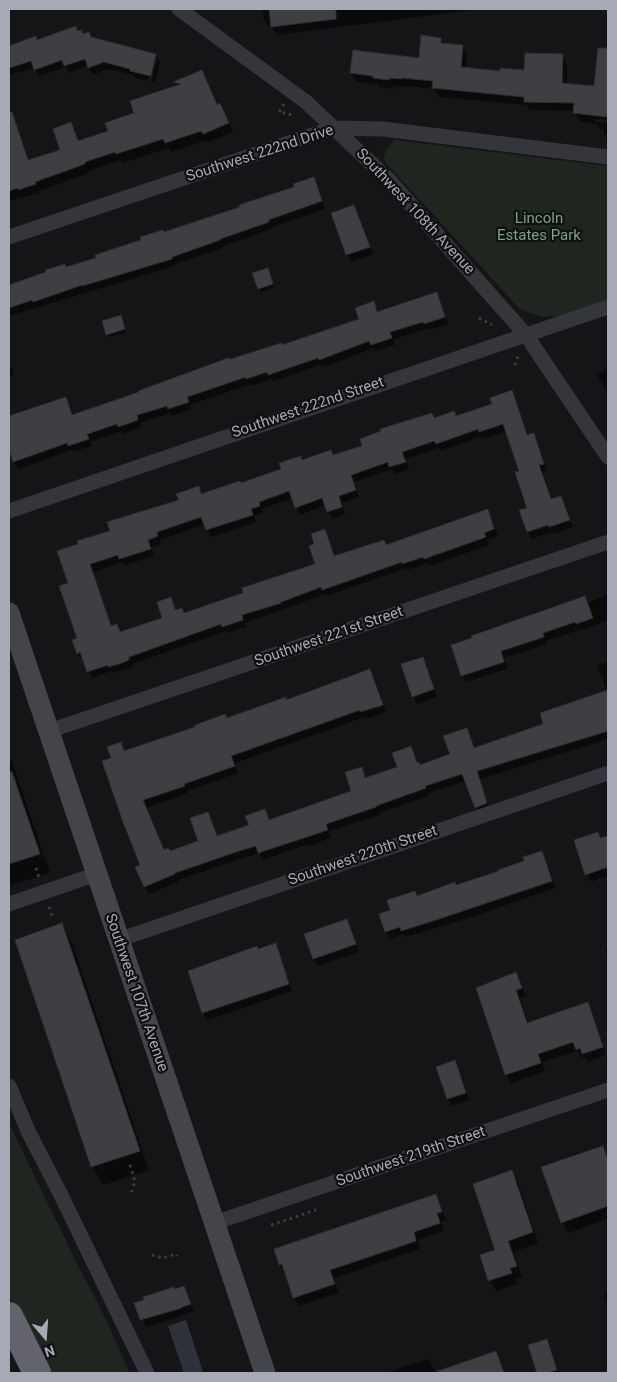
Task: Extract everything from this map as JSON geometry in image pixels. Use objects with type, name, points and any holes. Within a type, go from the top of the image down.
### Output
[{"type":"highway","points":[[9,1316],[37,1373]]},
{"type":"street","name":"Southwest 108th Avenue","points":[[178,9],[305,101],[388,179],[526,335],[608,457]]},
{"type":"street","name":"Southwest 222nd Drive","points":[[9,237],[333,128],[383,128],[608,157]]},
{"type":"street","name":"Southwest 222nd Street","points":[[9,511],[608,307]]},
{"type":"street","name":"Southwest 221st Street","points":[[49,731],[608,542]]},
{"type":"street","name":"Southwest 107th Avenue","points":[[9,613],[265,1373]]},
{"type":"street","name":"Southwest 220th Street","points":[[118,940],[608,773]]},
{"type":"street","points":[[9,904],[96,874]]},
{"type":"street","points":[[9,1086],[29,1133],[147,1373]]},
{"type":"street","name":"Southwest 219th Street","points":[[214,1223],[608,1090]]},
{"type":"path","points":[[279,112],[294,115]]},
{"type":"path","points":[[479,318],[492,325]]},
{"type":"path","points":[[515,364],[519,354]]},
{"type":"path","points":[[130,1165],[135,1180],[131,1194]]},
{"type":"path","points":[[271,1225],[316,1210]]},
{"type":"path","points":[[152,1255],[163,1258],[176,1254],[177,1256]]},
{"type":"green space","name":"Lincoln Estates Park","points":[[395,140],[608,166],[608,300],[558,316],[542,317],[518,307],[386,163],[384,159],[386,149]]},
{"type":"green space","points":[[9,1123],[78,1266],[99,1305],[130,1373],[46,1373],[9,1296]]},
{"type":"shaded area","points":[[186,1320],[203,1372],[184,1373],[168,1326]]},
{"type":"building","points":[[269,9],[336,9],[336,19],[271,27]]},
{"type":"building","points":[[76,26],[77,31],[81,30],[83,34],[89,32],[91,37],[156,54],[151,76],[104,62],[88,68],[85,59],[64,66],[62,60],[34,70],[31,61],[9,68],[9,46],[36,36],[37,40]]},
{"type":"building","points":[[421,35],[441,38],[441,43],[463,45],[461,67],[500,71],[500,68],[524,70],[525,53],[563,54],[562,83],[594,86],[598,48],[608,48],[608,117],[573,113],[574,103],[524,102],[524,97],[432,88],[433,81],[402,78],[390,78],[389,80],[350,73],[353,50],[419,58]]},
{"type":"building","points":[[202,70],[217,105],[220,103],[229,123],[203,134],[201,131],[165,143],[163,139],[116,154],[115,152],[35,182],[36,184],[9,191],[9,112],[12,112],[28,160],[60,150],[53,129],[71,122],[78,141],[108,131],[105,123],[134,113],[130,101],[181,84],[173,82]]},
{"type":"building","points":[[314,177],[322,201],[172,257],[172,259],[9,308],[9,285],[46,272],[45,270],[65,264],[66,267],[96,258],[95,255],[141,240],[140,237],[163,230],[164,232],[240,207],[239,205],[294,187],[293,184]]},
{"type":"building","points":[[354,205],[370,247],[346,255],[331,213]]},
{"type":"building","points":[[268,268],[273,284],[258,289],[252,273]]},
{"type":"building","points":[[437,292],[445,317],[390,332],[392,338],[371,345],[369,341],[319,360],[318,358],[268,375],[267,372],[246,379],[246,377],[187,397],[189,402],[168,409],[167,406],[137,415],[138,420],[118,427],[117,424],[87,434],[89,439],[68,446],[67,443],[13,462],[9,450],[9,416],[66,397],[72,415],[228,358],[231,359],[281,343],[282,345],[359,319],[355,308],[374,301],[377,312]]},
{"type":"building","points":[[121,315],[125,329],[106,335],[102,321]]},
{"type":"building","points":[[512,390],[527,435],[534,433],[544,464],[539,465],[551,499],[561,496],[570,520],[527,532],[519,510],[527,508],[515,472],[519,471],[503,424],[479,432],[478,429],[436,444],[434,441],[402,452],[406,462],[389,467],[388,462],[351,475],[356,490],[339,496],[342,507],[327,512],[322,498],[295,508],[289,491],[259,502],[260,506],[251,509],[253,515],[206,530],[201,517],[157,532],[158,536],[148,540],[151,549],[119,559],[118,555],[90,564],[111,626],[117,624],[120,632],[162,618],[157,602],[171,597],[175,610],[182,608],[184,613],[243,593],[242,588],[315,564],[309,546],[314,544],[311,534],[325,529],[334,556],[384,540],[386,545],[488,509],[494,529],[484,533],[486,537],[424,559],[423,557],[402,564],[402,562],[322,590],[321,587],[281,603],[242,615],[243,620],[222,627],[221,624],[129,657],[129,660],[119,664],[108,667],[108,665],[87,672],[80,652],[77,654],[72,640],[77,638],[59,586],[68,583],[57,551],[78,544],[77,541],[110,531],[107,522],[179,500],[176,494],[199,486],[201,494],[240,481],[241,483],[281,469],[279,463],[301,456],[302,460],[331,450],[333,455],[362,446],[360,439],[381,431],[380,429],[432,413],[434,418],[454,411],[456,416],[492,404],[490,398]]},
{"type":"building","points":[[585,596],[593,618],[543,633],[544,637],[501,651],[504,662],[461,676],[451,645],[472,638],[471,636]]},
{"type":"building","points":[[423,657],[434,689],[412,697],[401,664]]},
{"type":"building","points":[[370,669],[383,705],[360,712],[360,710],[231,756],[235,766],[143,800],[164,850],[168,848],[170,851],[198,841],[190,818],[208,812],[217,836],[249,825],[245,816],[265,809],[269,820],[351,791],[345,772],[362,767],[365,778],[397,767],[392,753],[411,746],[417,763],[419,762],[420,765],[450,754],[443,736],[467,728],[474,748],[543,724],[540,713],[608,690],[608,731],[477,771],[487,803],[475,808],[462,774],[425,786],[426,788],[326,824],[328,830],[258,853],[256,846],[239,851],[175,873],[144,887],[135,867],[140,865],[102,761],[111,758],[107,747],[121,742],[124,751],[195,727],[195,725],[225,714],[227,718],[286,697],[286,700]]},
{"type":"building","points":[[9,772],[12,772],[40,854],[9,864]]},
{"type":"building","points":[[598,832],[600,838],[608,836],[608,867],[585,875],[574,840]]},
{"type":"building","points":[[542,851],[552,881],[401,931],[400,927],[385,932],[379,914],[390,910],[387,900],[415,891],[417,896],[455,882],[456,885],[499,871],[524,861],[523,857]]},
{"type":"building","points":[[347,919],[356,944],[313,959],[304,934]]},
{"type":"building","points":[[62,923],[140,1151],[91,1167],[15,940]]},
{"type":"building","points":[[276,943],[289,984],[202,1013],[188,971],[257,946],[258,949]]},
{"type":"building","points":[[516,972],[522,988],[516,990],[527,1023],[588,1002],[603,1047],[582,1054],[580,1048],[576,1050],[573,1042],[538,1054],[541,1063],[505,1075],[476,988]]},
{"type":"building","points":[[455,1060],[466,1093],[447,1099],[436,1067]]},
{"type":"building","points":[[603,1146],[608,1160],[608,1206],[561,1223],[541,1167]]},
{"type":"building","points":[[512,1170],[533,1232],[508,1241],[517,1266],[510,1268],[512,1273],[488,1281],[480,1255],[495,1250],[473,1184]]},
{"type":"building","points":[[436,1194],[442,1212],[437,1213],[440,1223],[414,1232],[416,1241],[330,1270],[335,1284],[293,1298],[282,1264],[279,1265],[274,1249]]},
{"type":"building","points":[[184,1286],[191,1304],[140,1320],[134,1303],[144,1300],[143,1297],[174,1287],[175,1289]]},
{"type":"building","points":[[547,1339],[557,1370],[537,1373],[528,1345]]},
{"type":"building","points":[[496,1351],[504,1373],[439,1373],[438,1371]]}]
